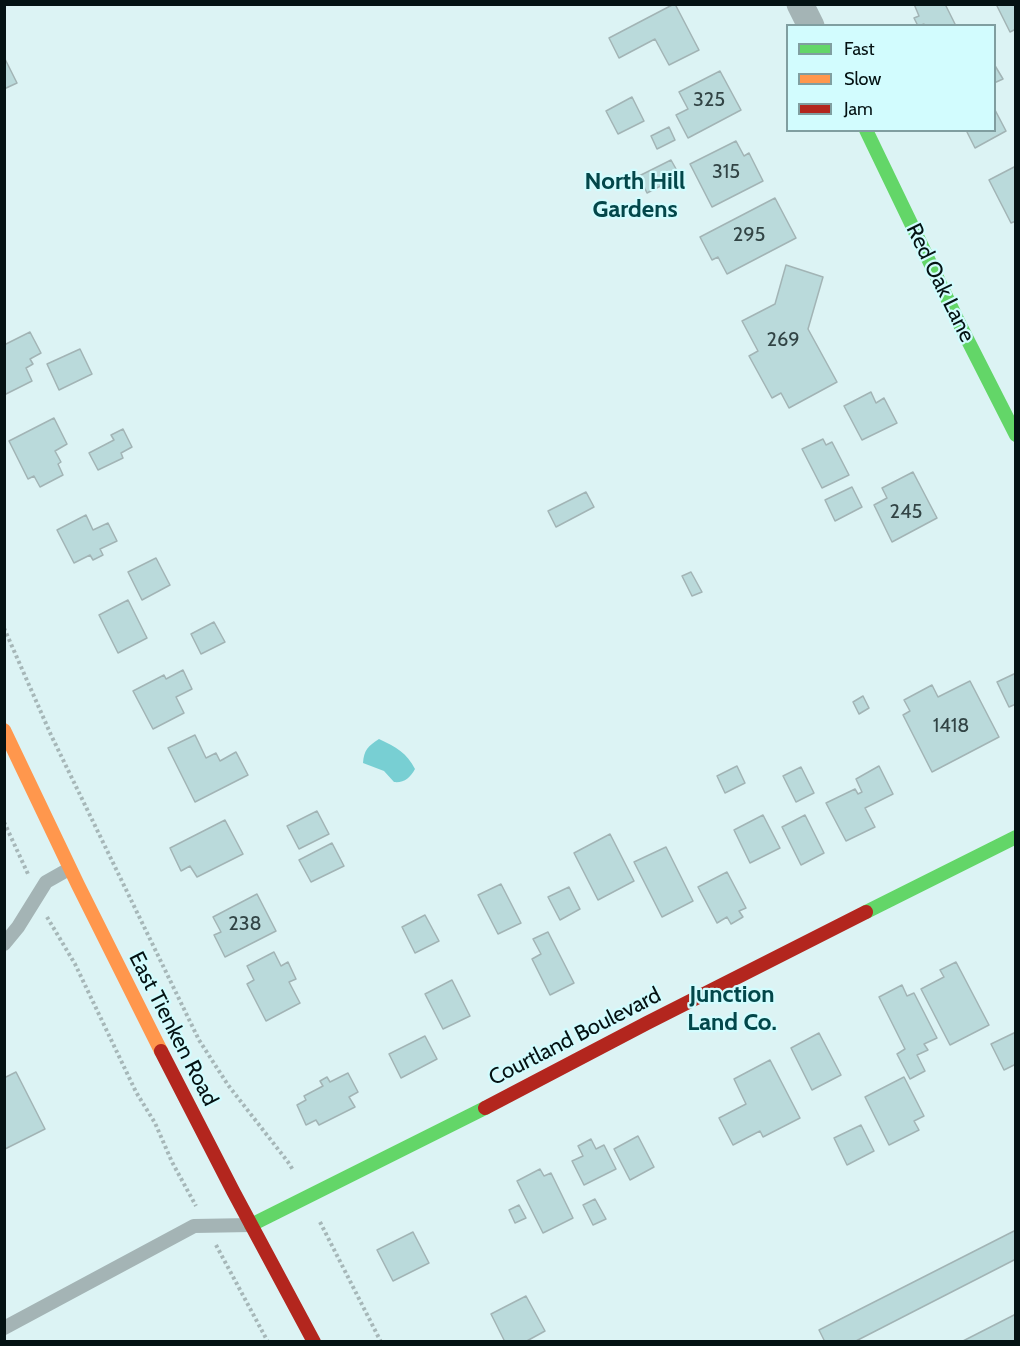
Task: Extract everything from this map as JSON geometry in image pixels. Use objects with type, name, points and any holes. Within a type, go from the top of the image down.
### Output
[{"type":"street","points":[[800,4],[810,24]]},
{"type":"street","name":"Red Oak Lane","points":[[867,132],[1016,435]]},
{"type":"street","name":"East Tienken Road","points":[[4,730],[108,948],[250,1225],[314,1341]]},
{"type":"street","name":"Courtland Boulevard","points":[[250,1225],[1016,837]]},
{"type":"lane","points":[[4,944],[18,927],[46,882],[69,869]]},
{"type":"lane","points":[[4,1328],[195,1226],[250,1225]]},
{"type":"path","points":[[4,628],[51,735],[199,1040],[228,1085],[288,1162],[381,1341]]},
{"type":"path","points":[[4,822],[51,924],[75,964],[136,1092],[155,1123],[172,1162],[268,1341]]},
{"type":"water","points":[[379,739],[400,751],[412,763],[415,769],[401,782],[394,782],[384,771],[363,763],[367,749]]},
{"type":"building","points":[[674,4],[699,50],[669,65],[655,39],[619,58],[609,38]]},
{"type":"building","points":[[914,4],[945,4],[955,24],[917,24],[914,18],[919,16]]},
{"type":"building","points":[[996,4],[1016,4],[1016,29],[1010,32]]},
{"type":"building","points":[[4,57],[17,83],[4,89]]},
{"type":"building","points":[[996,67],[1003,79],[996,82]]},
{"type":"building","points":[[720,71],[741,110],[688,138],[676,115],[688,109],[679,92]]},
{"type":"building","points":[[632,97],[644,121],[618,134],[606,111]]},
{"type":"building","points":[[996,112],[1006,131],[975,148],[967,132],[996,132]]},
{"type":"building","points":[[669,127],[675,140],[657,149],[651,136]]},
{"type":"building","points":[[736,141],[744,156],[749,153],[763,181],[712,207],[690,164]]},
{"type":"building","points":[[671,160],[680,176],[647,193],[639,176]]},
{"type":"building","points":[[1016,166],[1016,221],[1011,223],[989,180]]},
{"type":"building","points":[[775,198],[796,238],[727,274],[718,257],[712,260],[700,237]]},
{"type":"building","points":[[786,265],[823,277],[808,329],[837,382],[789,408],[781,393],[772,398],[749,356],[758,351],[742,321],[775,304]]},
{"type":"building","points":[[30,332],[41,353],[30,359],[33,364],[26,368],[32,381],[4,395],[4,345]]},
{"type":"building","points":[[80,349],[92,374],[59,390],[47,364]]},
{"type":"building","points":[[871,392],[876,403],[884,398],[897,423],[862,440],[844,406]]},
{"type":"building","points":[[54,418],[67,444],[55,451],[61,462],[58,464],[63,475],[40,487],[34,476],[28,479],[9,441]]},
{"type":"building","points":[[123,429],[132,447],[121,453],[123,458],[98,470],[89,453],[114,440],[111,435]]},
{"type":"building","points":[[823,439],[826,445],[832,442],[849,475],[822,488],[802,449]]},
{"type":"building","points":[[913,472],[937,518],[892,542],[874,505],[887,498],[882,488]]},
{"type":"building","points":[[852,487],[862,507],[835,521],[825,500]]},
{"type":"building","points":[[586,492],[594,507],[556,527],[548,511]]},
{"type":"building","points":[[86,515],[93,530],[108,523],[117,541],[100,549],[103,555],[93,560],[90,555],[74,563],[57,530]]},
{"type":"building","points":[[156,558],[170,585],[142,600],[128,572]]},
{"type":"building","points":[[691,572],[702,592],[692,596],[682,576]]},
{"type":"building","points":[[128,600],[147,638],[118,653],[99,615]]},
{"type":"building","points":[[214,622],[225,642],[201,654],[191,634]]},
{"type":"building","points":[[183,670],[192,689],[176,697],[184,713],[153,729],[133,691],[164,675],[166,679]]},
{"type":"building","points":[[1016,673],[1016,704],[1009,707],[997,682]]},
{"type":"building","points":[[970,681],[999,737],[932,772],[903,715],[910,711],[904,700],[932,685],[938,697]]},
{"type":"building","points":[[863,696],[869,708],[859,714],[853,702]]},
{"type":"building","points":[[195,735],[206,758],[216,753],[220,761],[236,752],[248,775],[195,802],[168,748]]},
{"type":"building","points":[[737,766],[745,783],[725,793],[717,776]]},
{"type":"building","points":[[879,766],[893,794],[865,808],[875,827],[846,841],[826,803],[855,789],[858,794],[862,792],[856,779]]},
{"type":"building","points":[[801,767],[814,793],[796,802],[783,776]]},
{"type":"building","points":[[317,811],[329,834],[299,849],[287,826]]},
{"type":"building","points":[[763,815],[780,848],[750,863],[734,830]]},
{"type":"building","points":[[805,815],[824,853],[801,865],[782,827]]},
{"type":"building","points":[[225,820],[243,854],[197,877],[190,866],[181,871],[170,848]]},
{"type":"building","points":[[610,834],[634,881],[598,900],[574,853]]},
{"type":"building","points":[[332,843],[344,866],[311,882],[299,860]]},
{"type":"building","points":[[666,847],[693,901],[662,917],[634,862]]},
{"type":"building","points":[[727,872],[746,908],[739,911],[743,917],[731,924],[727,917],[717,923],[698,887]]},
{"type":"building","points":[[501,884],[521,923],[498,934],[478,895]]},
{"type":"building","points":[[569,887],[580,909],[560,920],[548,897]]},
{"type":"building","points":[[257,894],[276,931],[225,957],[214,935],[221,932],[213,917]]},
{"type":"building","points":[[425,915],[439,941],[415,953],[402,927]]},
{"type":"building","points":[[548,932],[574,983],[550,995],[532,959],[541,954],[533,939]]},
{"type":"building","points":[[274,952],[281,966],[288,962],[296,979],[289,982],[300,1003],[266,1021],[247,984],[254,980],[247,966]]},
{"type":"building","points":[[956,962],[989,1025],[950,1045],[921,989],[944,977],[940,970]]},
{"type":"building","points":[[452,980],[470,1016],[443,1029],[425,994]]},
{"type":"building","points":[[902,985],[907,996],[914,993],[937,1038],[924,1044],[928,1050],[917,1055],[925,1071],[910,1079],[897,1054],[905,1049],[879,997]]},
{"type":"building","points":[[1016,1032],[1016,1064],[1004,1070],[991,1044]]},
{"type":"building","points":[[819,1033],[841,1075],[812,1090],[791,1048]]},
{"type":"building","points":[[425,1036],[437,1059],[401,1078],[389,1054]]},
{"type":"building","points":[[770,1060],[800,1118],[763,1137],[760,1131],[733,1145],[719,1118],[746,1104],[734,1079]]},
{"type":"building","points":[[16,1072],[45,1129],[5,1149],[4,1078]]},
{"type":"building","points":[[348,1073],[358,1092],[349,1097],[355,1107],[319,1125],[316,1120],[306,1125],[297,1105],[306,1100],[304,1096],[323,1086],[320,1081],[327,1077],[330,1082]]},
{"type":"building","points":[[904,1077],[924,1116],[914,1121],[919,1130],[889,1145],[865,1097]]},
{"type":"building","points":[[861,1125],[874,1151],[847,1165],[834,1138]]},
{"type":"building","points":[[638,1136],[654,1167],[630,1180],[614,1149]]},
{"type":"building","points":[[591,1139],[596,1149],[604,1145],[616,1169],[584,1185],[572,1161],[583,1156],[578,1146]]},
{"type":"building","points":[[540,1169],[544,1176],[551,1173],[573,1218],[543,1233],[517,1181]]},
{"type":"building","points":[[595,1199],[606,1219],[593,1225],[583,1205]]},
{"type":"building","points":[[519,1205],[526,1218],[515,1223],[509,1210]]},
{"type":"building","points":[[1016,1230],[1016,1259],[854,1342],[825,1342],[819,1330]]},
{"type":"building","points":[[413,1232],[429,1263],[393,1281],[377,1250]]},
{"type":"building","points":[[526,1296],[545,1331],[525,1342],[505,1342],[491,1314]]},
{"type":"building","points":[[1016,1314],[1016,1342],[961,1342]]},
{"type":"traffic: fast","points":[[867,132],[1016,435]]},
{"type":"traffic: fast","points":[[866,912],[1016,837]]},
{"type":"traffic: fast","points":[[251,1225],[485,1108]]},
{"type":"traffic: slow","points":[[4,730],[161,1051]]},
{"type":"traffic: jam","points":[[485,1108],[866,912]]},
{"type":"traffic: jam","points":[[161,1051],[314,1342]]},
{"type":"district","name":"North Hill Gardens","points":[[635,196]]},
{"type":"district","name":"Junction Land Co.","points":[[732,1009]]}]
